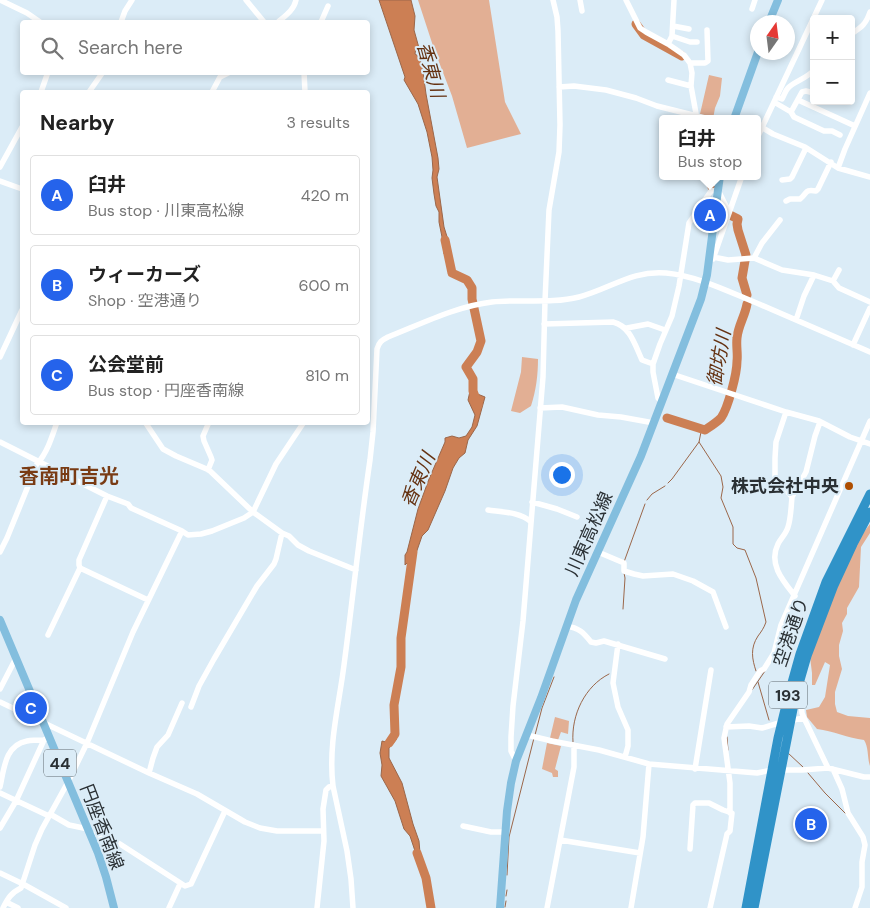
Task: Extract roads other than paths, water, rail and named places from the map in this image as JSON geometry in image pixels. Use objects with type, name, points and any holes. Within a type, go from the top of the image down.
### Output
[{"type":"highway","name":"空港通り","points":[[746,908],[800,654],[823,590],[870,494]]},
{"type":"highway","name":"空港通り","points":[[786,722],[807,656],[827,603],[853,544],[869,515]]},
{"type":"highway","name":"空港通り","points":[[754,908],[776,770]]},
{"type":"main road","points":[[772,15],[778,0]]},
{"type":"main road","points":[[735,115],[755,60]]},
{"type":"main road","name":"川東高松線","points":[[500,908],[505,832],[511,783],[516,761],[576,600],[641,456],[700,299],[706,279],[719,184]]},
{"type":"main road","name":"円座香南線","points":[[0,620],[44,722],[47,738],[90,832],[104,869],[114,908]]},
{"type":"street","points":[[0,0],[37,20]]},
{"type":"street","points":[[122,20],[132,0]]},
{"type":"street","points":[[246,0],[262,20]]},
{"type":"street","points":[[280,20],[291,10],[296,0]]},
{"type":"street","points":[[516,761],[511,751],[513,706],[523,621],[543,376],[550,210],[559,152],[560,87],[558,31],[553,0]]},
{"type":"street","points":[[580,0],[582,11]]},
{"type":"street","points":[[626,0],[640,28],[684,55],[690,63],[692,73],[690,85],[695,115]]},
{"type":"street","points":[[668,44],[672,36],[674,0]]},
{"type":"street","points":[[752,9],[755,0]]},
{"type":"street","points":[[761,128],[822,0]]},
{"type":"street","points":[[322,20],[328,6]]},
{"type":"street","points":[[855,32],[864,26],[870,12]]},
{"type":"street","points":[[673,26],[690,29]]},
{"type":"street","points":[[690,63],[705,63],[708,61],[707,30]]},
{"type":"street","points":[[672,36],[690,42],[697,42]]},
{"type":"street","points":[[775,100],[782,99],[787,89],[810,74]]},
{"type":"street","points":[[42,90],[47,75]]},
{"type":"street","points":[[90,90],[101,75]]},
{"type":"street","points":[[213,90],[220,77],[224,75]]},
{"type":"street","points":[[304,75],[305,90]]},
{"type":"street","points":[[668,80],[690,85]]},
{"type":"street","points":[[560,87],[574,86],[606,90],[691,115]]},
{"type":"street","points":[[791,112],[802,92],[810,92]]},
{"type":"street","points":[[838,168],[854,126],[870,93]]},
{"type":"street","points":[[775,100],[791,112],[794,117],[824,131],[832,131],[840,135]]},
{"type":"street","points":[[798,100],[854,126]]},
{"type":"street","points":[[0,167],[20,131]]},
{"type":"street","points":[[761,132],[773,134],[806,148],[838,168],[870,178]]},
{"type":"street","points":[[782,180],[792,177],[806,148]]},
{"type":"street","points":[[786,201],[800,199],[809,190],[816,191],[831,162]]},
{"type":"street","points":[[706,279],[741,180]]},
{"type":"street","points":[[0,181],[20,188]]},
{"type":"street","points":[[662,402],[658,398],[653,364],[672,316],[689,223],[711,191],[719,184],[729,212]]},
{"type":"street","points":[[754,258],[762,243],[780,220]]},
{"type":"street","points":[[713,258],[728,260],[754,258],[782,270],[814,275],[833,282],[839,288],[870,302]]},
{"type":"street","points":[[833,282],[840,270]]},
{"type":"street","points":[[353,908],[348,851],[331,770],[333,738],[373,432],[378,344],[382,340],[452,312],[481,304],[524,300],[545,301],[577,297],[594,293],[620,280],[642,274],[666,273],[706,279],[718,287],[870,352]]},
{"type":"street","points":[[796,320],[814,275]]},
{"type":"street","points":[[854,345],[870,308]]},
{"type":"street","points":[[0,357],[20,314]]},
{"type":"street","points":[[544,324],[619,323],[626,328],[642,360],[653,364]]},
{"type":"street","points":[[626,328],[648,324],[665,330]]},
{"type":"street","points":[[672,374],[820,422],[850,437],[870,444]]},
{"type":"street","points":[[540,408],[562,408],[654,423]]},
{"type":"street","points":[[786,412],[776,442],[775,477],[792,497]]},
{"type":"street","points":[[710,908],[727,834],[730,831],[732,815],[730,813],[730,783],[724,738],[726,727],[760,671],[764,669],[774,653],[781,625],[870,421]]},
{"type":"street","points":[[795,596],[783,582],[774,563],[775,553],[778,544],[787,530],[792,497],[806,472],[820,422]]},
{"type":"street","points":[[0,552],[37,464],[50,442],[56,425]]},
{"type":"street","points":[[146,425],[163,449],[208,470],[253,512],[282,533],[290,536],[298,545],[356,570]]},
{"type":"street","points":[[208,425],[203,436],[212,456],[208,470]]},
{"type":"street","points":[[0,442],[188,535],[206,532],[244,518],[253,512],[276,464],[302,425]]},
{"type":"street","points":[[48,635],[80,568],[78,565],[79,560],[106,496]]},
{"type":"street","points":[[532,502],[577,517]]},
{"type":"street","points":[[488,510],[518,515],[530,522]]},
{"type":"street","points":[[18,908],[5,905],[12,892],[21,888],[23,884],[35,845],[88,743],[133,632],[182,531]]},
{"type":"street","points":[[191,707],[199,686],[214,658],[257,586],[274,564],[282,533]]},
{"type":"street","points":[[598,552],[624,563],[624,570],[634,574],[643,576],[673,574],[694,581],[713,592],[726,627]]},
{"type":"street","points":[[80,568],[148,600]]},
{"type":"street","points":[[566,626],[583,632],[591,642],[604,641],[618,644],[665,659]]},
{"type":"street","points":[[618,644],[613,683],[618,707],[628,730],[628,746],[625,757]]},
{"type":"street","points":[[0,689],[16,658]]},
{"type":"street","points":[[695,768],[711,670]]},
{"type":"street","points":[[796,694],[801,700],[804,718],[842,789],[848,812],[863,837],[865,845],[862,862],[862,888],[855,908]]},
{"type":"street","points":[[0,702],[197,794],[225,812],[260,828],[277,831],[323,831]]},
{"type":"street","points":[[149,773],[157,747],[168,735],[182,703]]},
{"type":"street","points":[[726,727],[749,726],[762,728],[804,718]]},
{"type":"street","points":[[527,735],[599,750],[649,764],[757,773],[776,770],[830,769],[870,777]]},
{"type":"street","points":[[0,787],[6,758],[11,750],[18,744],[27,741],[47,738]]},
{"type":"street","points":[[0,828],[2,820],[16,800],[47,738]]},
{"type":"street","points":[[546,908],[574,767],[574,745]]},
{"type":"street","points":[[631,908],[643,837],[649,764]]},
{"type":"street","points":[[317,908],[324,841],[323,810],[326,790],[333,786]]},
{"type":"street","points":[[0,793],[69,825],[120,844],[185,886],[191,884],[225,812]]},
{"type":"street","points":[[690,849],[692,805],[694,803],[709,803],[730,813]]},
{"type":"street","points":[[462,826],[491,832],[505,832]]},
{"type":"street","points":[[560,840],[640,853]]},
{"type":"street","points":[[0,873],[66,908]]},
{"type":"street","points":[[169,908],[180,884]]},
{"type":"waterway","name":"御坊川","points":[[636,24],[644,35],[682,56]]},
{"type":"waterway","name":"御坊川","points":[[709,180],[712,187]]},
{"type":"waterway","name":"御坊川","points":[[721,206],[726,214]]},
{"type":"waterway","name":"御坊川","points":[[730,215],[738,219],[738,230],[746,255],[742,278],[747,295]]},
{"type":"waterway","name":"香東川","points":[[445,240],[452,273],[467,280],[472,288],[472,299],[481,341],[477,352],[466,367],[473,379],[473,391],[478,405]]},
{"type":"waterway","name":"御坊川","points":[[667,418],[705,430],[721,418],[734,382],[737,367],[738,334],[747,304]]},
{"type":"waterway","points":[[703,429],[699,442],[721,476],[723,487],[721,498],[733,527],[733,544],[737,548],[745,550],[756,578],[766,622],[755,640],[753,649],[756,671]]},
{"type":"waterway","points":[[668,483],[699,442]]},
{"type":"waterway","points":[[647,500],[652,494],[665,486]]},
{"type":"waterway","points":[[624,562],[645,504]]},
{"type":"waterway","name":"香東川","points":[[389,743],[395,734],[394,705],[401,667],[401,638],[413,552]]},
{"type":"waterway","points":[[623,609],[624,573]]},
{"type":"waterway","points":[[752,690],[765,671]]},
{"type":"waterway","points":[[573,742],[574,722],[581,702],[593,686],[609,674]]},
{"type":"waterway","points":[[535,735],[542,708],[554,677]]},
{"type":"waterway","points":[[758,682],[769,720]]},
{"type":"waterway","points":[[727,737],[728,750]]},
{"type":"waterway","points":[[507,875],[509,837],[534,738]]},
{"type":"waterway","points":[[788,753],[803,767]]},
{"type":"waterway","points":[[808,773],[846,814]]},
{"type":"waterway","name":"香東川","points":[[417,853],[426,878],[431,908]]},
{"type":"waterway","points":[[506,896],[507,890]]},
{"type":"waterway","points":[[505,907],[506,901]]},
{"type":"place","name":"臼井","points":[[710,215]]},
{"type":"place","name":"株式会社中央","points":[[849,486]]},
{"type":"place","name":"公会堂前","points":[[31,708]]},
{"type":"place","name":"ウィーカーズ","points":[[811,824]]},
{"type":"district","name":"香南町吉光","points":[[69,476]]}]
